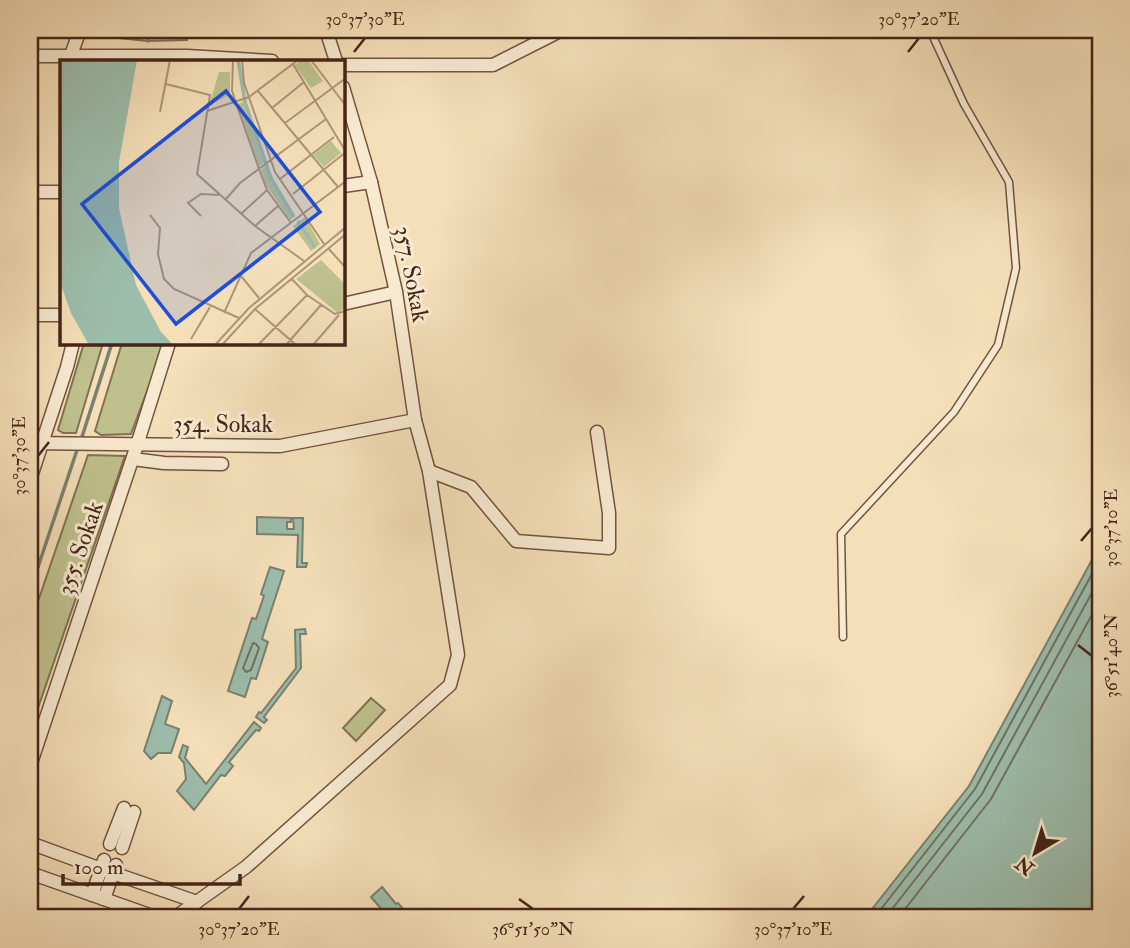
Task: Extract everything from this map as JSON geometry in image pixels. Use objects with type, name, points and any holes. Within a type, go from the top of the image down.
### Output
[{"type":"street","points":[[71,58],[80,30]]},
{"type":"street","points":[[326,30],[335,60]]},
{"type":"street","points":[[345,65],[493,65],[562,30]]},
{"type":"street","points":[[30,55],[229,60]]},
{"type":"street","name":"357. Sokak","points":[[174,918],[246,867],[450,685],[458,655],[429,471],[415,420],[396,292],[371,182],[345,94]]},
{"type":"street","points":[[345,186],[371,182]]},
{"type":"street","points":[[30,192],[60,192]]},
{"type":"street","points":[[345,304],[396,292]]},
{"type":"street","points":[[30,316],[60,315]]},
{"type":"street","points":[[30,480],[36,443],[67,367],[72,345]]},
{"type":"street","name":"355. Sokak","points":[[30,766],[168,345]]},
{"type":"street","name":"354. Sokak","points":[[36,443],[280,446],[415,420]]},
{"type":"street","points":[[429,471],[471,487],[516,541],[610,548],[609,513],[597,432]]},
{"type":"street","points":[[133,458],[164,463],[222,464]]},
{"type":"street","points":[[116,846],[129,810]]},
{"type":"street","points":[[30,843],[108,867],[197,902]]},
{"type":"street","points":[[98,897],[108,867]]},
{"type":"street","points":[[30,873],[158,918]]},
{"type":"lane","points":[[843,637],[841,534],[954,412],[998,345],[1016,268],[1009,182],[964,104],[930,30]]},
{"type":"green space","points":[[99,30],[188,30],[187,40],[148,41],[97,36]]},
{"type":"green space","points":[[83,345],[102,345],[76,433],[63,433],[58,430]]},
{"type":"green space","points":[[121,345],[164,345],[131,434],[101,435],[95,431]]},
{"type":"green space","points":[[88,455],[125,456],[30,731],[30,625]]},
{"type":"green space","points":[[371,698],[385,710],[356,741],[343,728]]},
{"type":"water","points":[[257,517],[291,518],[291,522],[287,522],[287,529],[294,529],[293,518],[303,518],[302,563],[307,563],[306,567],[297,567],[298,535],[257,534]]},
{"type":"water","points":[[1100,545],[1100,918],[865,918],[969,786]]},
{"type":"water","points":[[270,567],[284,571],[262,639],[268,642],[256,679],[251,678],[245,697],[228,691],[252,618],[256,619],[264,596],[261,594]]},
{"type":"water","points":[[305,629],[306,634],[300,634],[301,668],[264,717],[267,720],[264,723],[256,717],[296,668],[295,630]]},
{"type":"water","points":[[162,696],[172,701],[165,724],[179,729],[171,753],[158,753],[151,759],[144,751]]},
{"type":"water","points":[[254,722],[261,728],[259,731],[256,730],[229,762],[233,766],[225,776],[221,775],[194,810],[177,791],[186,779],[184,763],[179,757],[183,745],[188,747],[185,758],[206,784]]},
{"type":"water","points":[[382,887],[405,911],[398,918],[389,918],[371,897]]},
{"type":"waterway","points":[[148,30],[148,41]]},
{"type":"waterway","points":[[81,440],[111,345]]},
{"type":"waterway","points":[[30,591],[78,447]]}]
